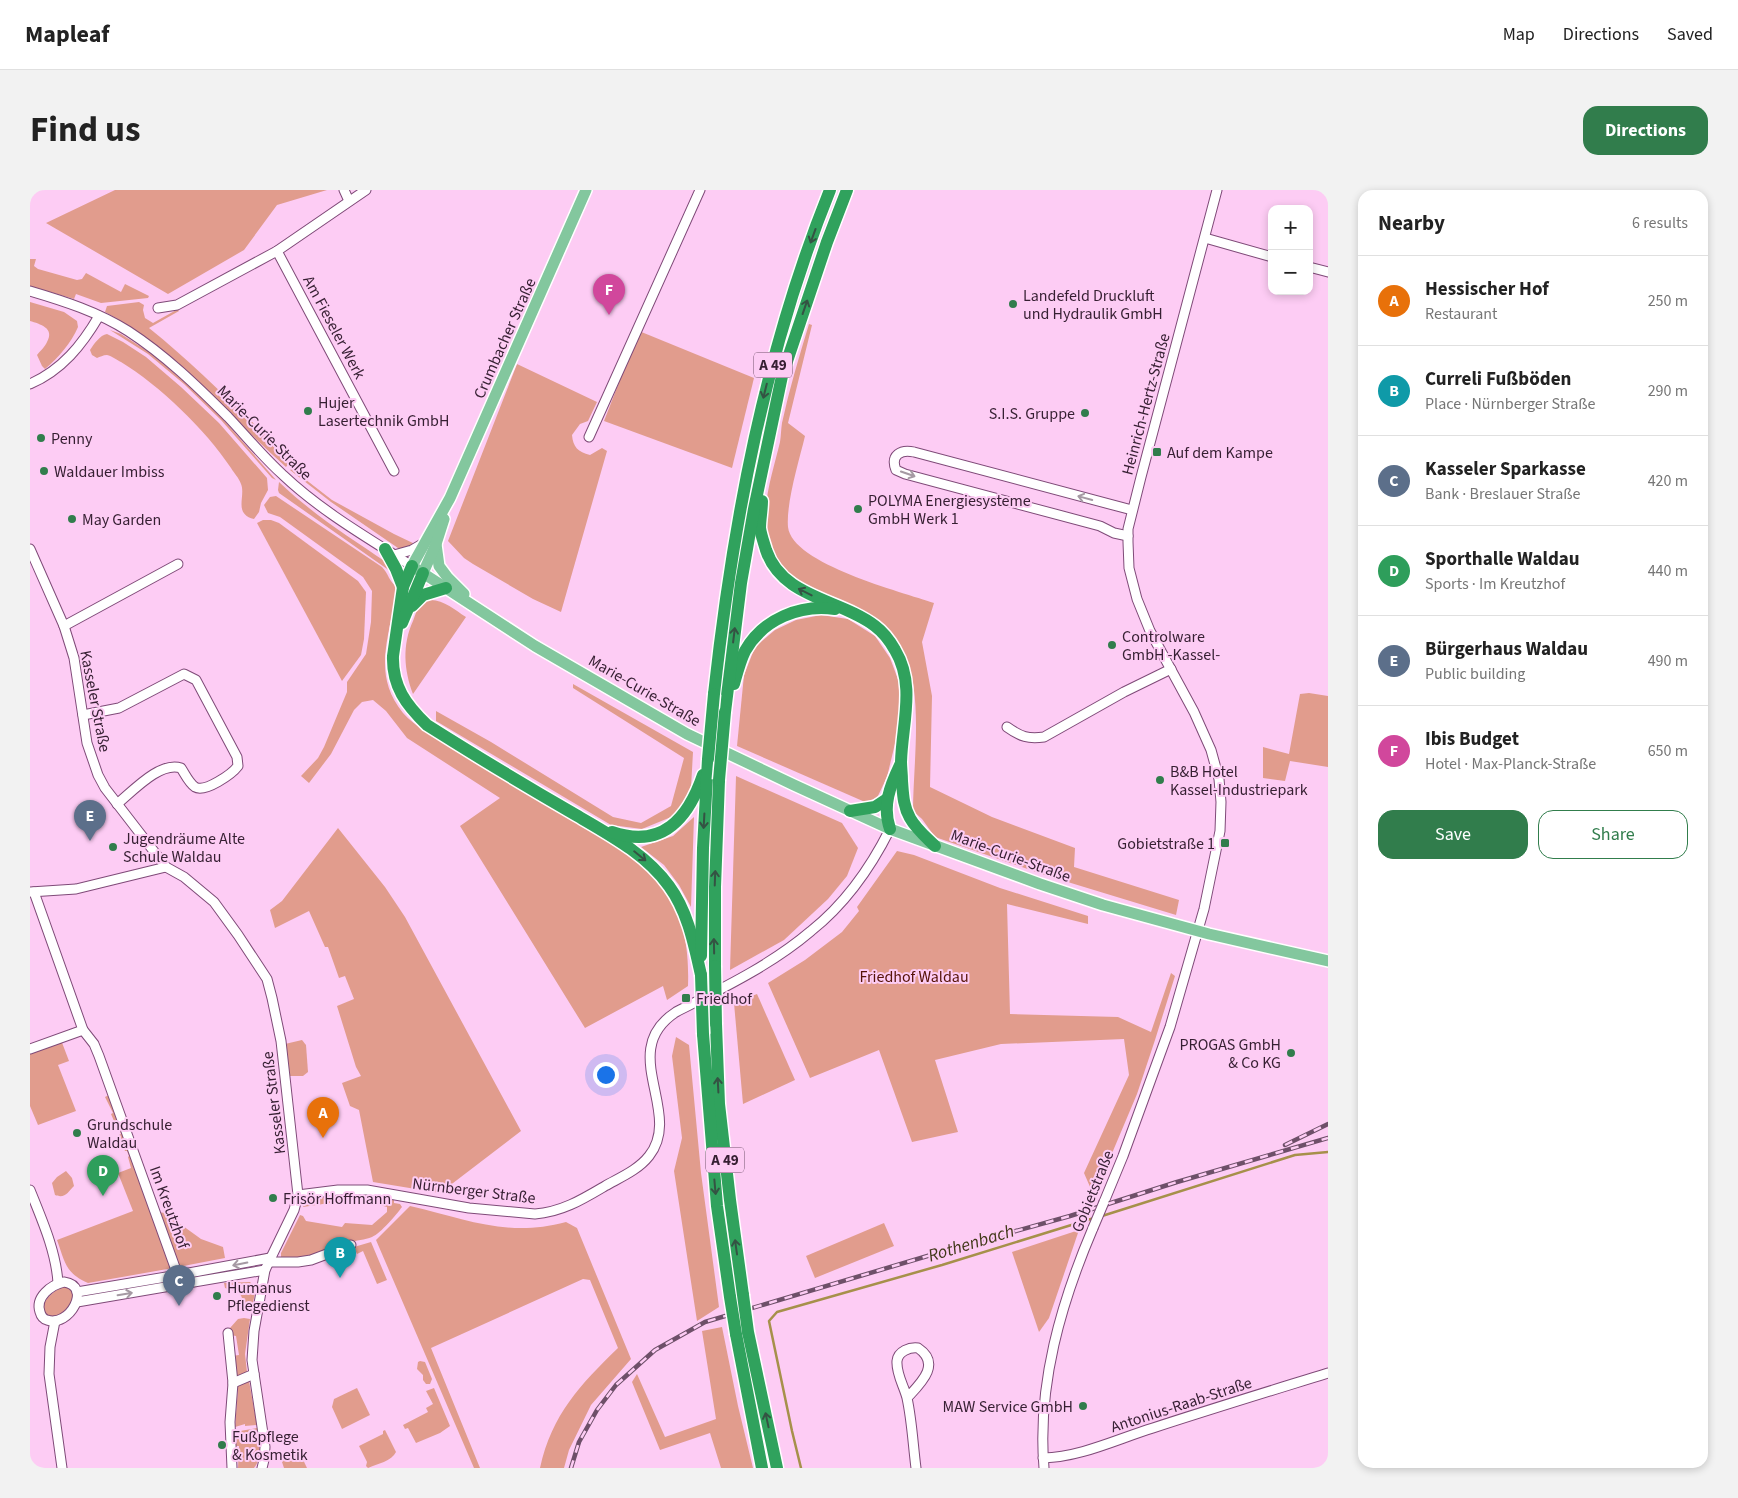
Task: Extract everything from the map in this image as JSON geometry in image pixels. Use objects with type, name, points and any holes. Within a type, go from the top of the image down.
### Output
[{"type":"highway","name":"A 49","points":[[777,1468],[742,1333],[730,1298],[717,1206],[703,1034],[701,975],[705,772],[733,544],[766,390],[788,311],[830,190]]},
{"type":"highway","name":"A 49","points":[[762,1468],[742,1333],[742,1295],[719,1104],[716,1024],[715,887],[719,780],[741,583],[769,434],[782,376],[826,242],[847,190]]},
{"type":"highway","points":[[769,434],[760,529],[767,553],[774,567],[800,590],[850,612],[877,627],[896,652],[903,669],[908,703],[901,762],[903,795],[910,817],[924,835],[936,846]]},
{"type":"highway","points":[[390,552],[404,588]]},
{"type":"highway","points":[[418,570],[404,588],[392,668],[398,689],[412,711],[427,725],[600,828],[648,862],[668,885],[686,918],[701,975]]},
{"type":"highway","points":[[396,637],[408,610],[418,570]]},
{"type":"highway","points":[[408,610],[423,595],[446,588]]},
{"type":"highway","points":[[726,705],[744,652],[767,626],[786,615],[800,610],[819,608],[850,612]]},
{"type":"highway","points":[[890,829],[886,818],[887,798],[901,762]]},
{"type":"highway","points":[[600,828],[636,837],[654,834],[666,829],[681,818],[688,809],[705,772]]},
{"type":"highway","points":[[890,829],[903,795]]},
{"type":"highway","points":[[850,811],[875,807],[887,798]]},
{"type":"main road","name":"Crumbacher Straße","points":[[418,570],[586,190]]},
{"type":"main road","points":[[430,543],[439,566],[448,578],[480,609]]},
{"type":"main road","name":"Marie-Curie-Straße","points":[[418,570],[536,646],[687,734],[890,829],[1094,902],[1198,931],[1328,961]]},
{"type":"street","points":[[344,190],[349,200]]},
{"type":"street","points":[[158,308],[177,305],[278,251],[366,190]]},
{"type":"street","points":[[589,437],[700,190]]},
{"type":"street","name":"Heinrich-Hertz-Straße","points":[[1198,931],[1218,841],[1222,802],[1219,779],[1204,733],[1150,632],[1137,599],[1129,568],[1128,536],[1132,510],[1217,190]]},
{"type":"street","points":[[1205,238],[1268,255]]},
{"type":"street","name":"Am Fieseler Werk","points":[[278,251],[394,471]]},
{"type":"street","points":[[1313,267],[1328,272]]},
{"type":"street","name":"Marie-Curie-Straße","points":[[30,291],[70,303],[99,316],[127,331],[155,350],[207,397],[283,475],[305,494],[346,524],[418,570]]},
{"type":"street","points":[[30,384],[59,367],[72,355],[99,316]]},
{"type":"street","points":[[1128,536],[1100,526],[905,474],[896,470],[894,457],[900,451],[907,450],[1132,510]]},
{"type":"street","points":[[390,552],[412,550],[430,543]]},
{"type":"street","name":"Kasseler Straße","points":[[30,549],[64,626],[74,658],[87,743],[106,788],[166,867],[184,877],[214,902],[267,979],[281,1041],[298,1196]]},
{"type":"street","points":[[64,626],[178,564]]},
{"type":"street","points":[[1007,727],[1017,734],[1031,738],[1044,737],[1124,692],[1171,669]]},
{"type":"street","points":[[83,715],[119,708],[184,674],[196,680],[237,757],[238,766],[233,773],[204,788],[196,788],[181,768],[169,767],[143,781],[117,804]]},
{"type":"street","name":"Nürnberger Straße","points":[[298,1196],[338,1190],[367,1190],[470,1208],[516,1213],[546,1213],[574,1204],[634,1170],[652,1150],[658,1131],[659,1110],[650,1063],[652,1042],[658,1028],[676,1012],[753,971],[811,932],[856,884],[879,851],[890,829]]},
{"type":"street","points":[[32,892],[76,889],[166,867]]},
{"type":"street","name":"Im Kreutzhof","points":[[32,892],[83,1030],[94,1044],[99,1056],[180,1280]]},
{"type":"street","name":"Gobietstraße","points":[[1044,1468],[1046,1390],[1061,1316],[1081,1256],[1152,1079],[1170,1027],[1198,931]]},
{"type":"street","points":[[30,1049],[83,1030]]},
{"type":"street","points":[[30,1190],[55,1261],[58,1283]]},
{"type":"street","points":[[262,1468],[264,1460],[264,1434],[252,1360],[254,1331],[268,1264],[294,1210],[298,1196]]},
{"type":"street","points":[[77,1297],[268,1264],[311,1260],[351,1245]]},
{"type":"street","points":[[58,1283],[69,1283],[77,1297],[73,1309],[66,1316],[55,1321],[44,1318],[34,1304],[58,1283]]},
{"type":"street","points":[[55,1321],[50,1347],[49,1374],[62,1468]]},
{"type":"street","points":[[228,1333],[233,1383],[230,1422],[232,1468]]},
{"type":"street","points":[[907,1398],[928,1370],[930,1363],[927,1356],[918,1348],[906,1350],[900,1354],[897,1360],[898,1373],[907,1398],[916,1468]]},
{"type":"street","name":"Antonius-Raab-Straße","points":[[1043,1458],[1058,1458],[1110,1443],[1150,1428],[1328,1373]]},
{"type":"street","points":[[233,1383],[254,1374]]},
{"type":"green space","points":[[115,190],[327,190],[277,205],[244,250],[168,294],[46,223]]},
{"type":"green space","points":[[30,259],[36,259],[34,266],[38,269],[77,280],[82,279],[86,273],[121,292],[125,284],[149,296],[148,298],[101,303],[76,294],[74,299],[30,286]]},
{"type":"green space","points":[[30,302],[64,312],[77,321],[78,327],[68,344],[60,355],[45,369],[37,355],[46,344],[49,333],[45,327],[30,321]]},
{"type":"green space","points":[[139,302],[144,305],[145,318],[153,323],[178,309],[179,311],[149,328],[292,459],[286,467],[178,364],[131,327],[105,312],[107,306]]},
{"type":"green space","points":[[809,324],[812,325],[788,423],[805,436],[791,494],[788,527],[794,540],[808,553],[828,564],[850,575],[934,603],[922,642],[932,696],[930,787],[992,817],[1075,848],[1074,867],[1179,900],[1176,915],[1048,876],[935,837],[922,819],[913,811],[916,709],[910,670],[904,653],[889,632],[868,614],[852,605],[807,588],[794,579],[778,561],[768,539],[766,502],[768,490],[780,442],[788,398]]},
{"type":"green space","points":[[110,330],[121,334],[149,352],[185,382],[222,418],[276,480],[272,478],[221,420],[184,384],[148,354]]},
{"type":"green space","points":[[639,331],[754,378],[732,468],[604,421]]},
{"type":"green space","points":[[107,334],[146,357],[181,387],[219,423],[267,478],[268,490],[254,519],[248,517],[242,509],[242,489],[238,478],[208,438],[181,409],[151,383],[121,362],[107,355],[97,358],[92,355],[90,350],[93,345]]},
{"type":"green space","points":[[517,364],[597,402],[588,421],[580,424],[572,435],[575,446],[579,451],[590,455],[602,448],[607,451],[561,612],[533,599],[473,564],[464,558],[448,541]]},
{"type":"green space","points":[[292,469],[332,500],[417,545],[402,549],[398,548],[331,502],[290,470]]},
{"type":"green space","points":[[279,482],[317,514],[386,562],[390,571],[279,493]]},
{"type":"green space","points":[[276,496],[382,567],[396,586],[385,666],[387,682],[393,697],[405,716],[424,731],[616,846],[657,881],[674,905],[683,928],[687,951],[688,986],[667,1000],[663,986],[585,1028],[460,826],[500,798],[407,738],[386,711],[373,700],[362,702],[354,710],[331,754],[309,783],[301,776],[318,758],[324,747],[347,692],[347,682],[366,654],[371,622],[372,591],[363,577],[280,517],[268,513],[264,505],[270,497]]},
{"type":"green space","points":[[263,520],[279,523],[358,581],[366,592],[364,639],[361,655],[342,681],[257,523]]},
{"type":"green space","points":[[429,600],[444,603],[466,617],[413,694],[406,667],[407,639],[417,611],[422,604]]},
{"type":"green space","points":[[821,615],[848,619],[875,636],[890,658],[899,682],[899,727],[887,777],[877,798],[865,802],[737,746],[744,675],[755,647],[775,630],[796,620]]},
{"type":"green space","points":[[573,684],[693,752],[691,788],[676,815],[642,829],[611,825],[436,721],[436,711],[491,742],[613,817],[641,823],[671,806],[684,758],[573,688]]},
{"type":"green space","points":[[1309,693],[1328,696],[1328,767],[1290,761],[1285,781],[1263,778],[1263,747],[1289,754],[1300,694]]},
{"type":"green space","points":[[736,776],[842,823],[858,848],[847,876],[828,899],[784,940],[730,970]]},
{"type":"green space","points":[[694,817],[691,907],[679,885],[664,865],[641,847],[673,836]]},
{"type":"green space","points":[[338,828],[385,887],[405,917],[521,1131],[440,1193],[373,1182],[359,1110],[350,1106],[342,1083],[361,1076],[356,1067],[337,1006],[354,999],[345,976],[339,978],[328,947],[325,947],[309,911],[275,928],[270,910],[282,901]]},
{"type":"green space","name":"Friedhof Waldau","points":[[897,851],[914,855],[1000,888],[1088,916],[1088,924],[1007,904],[1010,1014],[1118,1017],[1151,1032],[1171,973],[1175,976],[1137,1094],[1094,1196],[1084,1173],[1129,1075],[1124,1039],[1001,1044],[935,1060],[958,1132],[912,1142],[879,1050],[810,1078],[768,983],[805,960],[842,932],[859,911],[857,907]]},
{"type":"green space","points":[[757,994],[795,1080],[743,1104],[734,1003]]},
{"type":"green space","points":[[676,1037],[689,1045],[701,1173],[719,1307],[697,1321],[674,1171],[682,1138],[672,1056]]},
{"type":"green space","points":[[61,1040],[69,1061],[58,1065],[76,1111],[38,1125],[30,1106],[30,1052]]},
{"type":"green space","points":[[302,1040],[306,1045],[308,1072],[303,1076],[289,1076],[285,1044]]},
{"type":"green space","points":[[109,1095],[173,1268],[88,1283],[70,1271],[64,1261],[57,1240],[133,1211],[118,1173],[131,1168],[129,1156],[127,1151],[125,1151],[119,1135],[121,1134],[119,1128],[117,1128],[111,1114],[113,1113],[105,1097]]},
{"type":"green space","points":[[66,1171],[72,1178],[74,1186],[64,1195],[55,1195],[52,1183]]},
{"type":"green space","points":[[339,1194],[387,1198],[394,1200],[394,1203],[400,1204],[402,1207],[384,1228],[372,1237],[298,1259],[281,1257],[281,1253],[300,1215],[306,1221],[342,1227],[345,1223],[372,1225],[387,1212],[387,1207],[369,1202],[349,1200],[303,1207],[307,1199]]},
{"type":"green space","points":[[410,1206],[487,1225],[525,1228],[566,1222],[577,1228],[631,1359],[591,1405],[569,1450],[564,1468],[540,1468],[552,1432],[560,1416],[580,1388],[618,1348],[590,1280],[583,1279],[431,1348],[480,1468],[474,1468],[376,1240]]},
{"type":"green space","points":[[158,1212],[165,1213],[201,1239],[223,1247],[225,1258],[178,1267]]},
{"type":"green space","points":[[884,1223],[894,1246],[815,1278],[806,1256]]},
{"type":"green space","points":[[1079,1230],[1049,1318],[1039,1332],[1012,1252]]},
{"type":"green space","points":[[371,1242],[387,1280],[377,1284],[363,1251],[357,1254],[354,1247]]},
{"type":"green space","points":[[250,1282],[255,1292],[254,1299],[250,1311],[243,1311],[242,1297],[235,1291],[225,1288],[224,1283]]},
{"type":"green space","points":[[62,1287],[69,1287],[73,1293],[73,1302],[60,1315],[52,1318],[46,1314],[43,1307],[50,1295]]},
{"type":"green space","points":[[238,1319],[250,1319],[245,1354],[247,1372],[237,1377],[232,1356],[239,1355],[236,1336],[230,1335],[230,1328]]},
{"type":"green space","points":[[722,1327],[753,1468],[721,1468],[710,1433],[660,1450],[632,1382],[637,1374],[665,1437],[716,1419],[702,1331]]},
{"type":"green space","points":[[418,1362],[425,1362],[432,1379],[430,1384],[426,1384],[423,1380],[423,1375],[417,1369]]},
{"type":"green space","points":[[249,1381],[257,1425],[245,1426],[245,1424],[235,1427],[237,1388],[238,1385]]},
{"type":"green space","points":[[357,1388],[370,1415],[342,1429],[332,1407],[334,1399]]},
{"type":"green space","points":[[434,1388],[450,1426],[440,1433],[416,1443],[408,1428],[405,1429],[403,1425],[428,1412],[426,1408],[433,1404],[426,1391]]},
{"type":"green space","points":[[257,1428],[260,1449],[257,1464],[254,1468],[238,1468],[239,1446],[236,1446],[235,1430]]},
{"type":"green space","points":[[385,1430],[396,1452],[388,1460],[368,1468],[359,1446],[383,1434]]},
{"type":"green space","points":[[299,1451],[307,1468],[284,1468],[281,1459]]},
{"type":"waterway","name":"Rothenbach","points":[[1102,1216],[1295,1155],[1328,1152]]},
{"type":"waterway","name":"Rothenbach","points":[[801,1468],[769,1321],[777,1312],[942,1265],[1094,1218]]},
{"type":"railway","points":[[1285,1145],[1328,1124]]},
{"type":"railway","points":[[571,1468],[579,1442],[597,1410],[616,1385],[655,1350],[705,1322],[1070,1216],[1177,1182],[1328,1138]]},
{"type":"place","name":"Landefeld Druckluft und Hydraulik GmbH","points":[[1013,304]]},
{"type":"place","name":"Ibis Budget","points":[[609,315]]},
{"type":"place","name":"Hujer Lasertechnik GmbH","points":[[308,411]]},
{"type":"place","name":"S.I.S. Gruppe","points":[[1085,413]]},
{"type":"place","name":"Penny","points":[[41,438]]},
{"type":"place","name":"Auf dem Kampe","points":[[1157,452]]},
{"type":"place","name":"Waldauer Imbiss","points":[[44,471]]},
{"type":"place","name":"POLYMA Energiesysteme GmbH Werk 1","points":[[858,509]]},
{"type":"place","name":"May Garden","points":[[72,519]]},
{"type":"place","name":"Controlware GmbH -Kassel-","points":[[1112,645]]},
{"type":"place","name":"B&B Hotel Kassel-Industriepark","points":[[1160,780]]},
{"type":"place","name":"Bürgerhaus Waldau","points":[[90,841]]},
{"type":"place","name":"Gobietstraße 1","points":[[1225,843]]},
{"type":"place","name":"Jugendräume Alte Schule Waldau","points":[[113,847]]},
{"type":"place","name":"Friedhof","points":[[686,998]]},
{"type":"place","name":"PROGAS GmbH & Co KG","points":[[1291,1053]]},
{"type":"place","name":"Grundschule Waldau","points":[[77,1133]]},
{"type":"place","name":"Hessischer Hof","points":[[323,1138]]},
{"type":"place","name":"Sporthalle Waldau","points":[[103,1196]]},
{"type":"place","name":"Frisör Hoffmann","points":[[273,1198]]},
{"type":"place","name":"Curreli Fußböden","points":[[340,1278]]},
{"type":"place","name":"Humanus Pflegedienst","points":[[217,1296]]},
{"type":"place","name":"Kasseler Sparkasse","points":[[179,1306]]},
{"type":"place","name":"MAW Service GmbH","points":[[1083,1406]]},
{"type":"place","name":"Fußpflege & Kosmetik","points":[[222,1445]]}]
